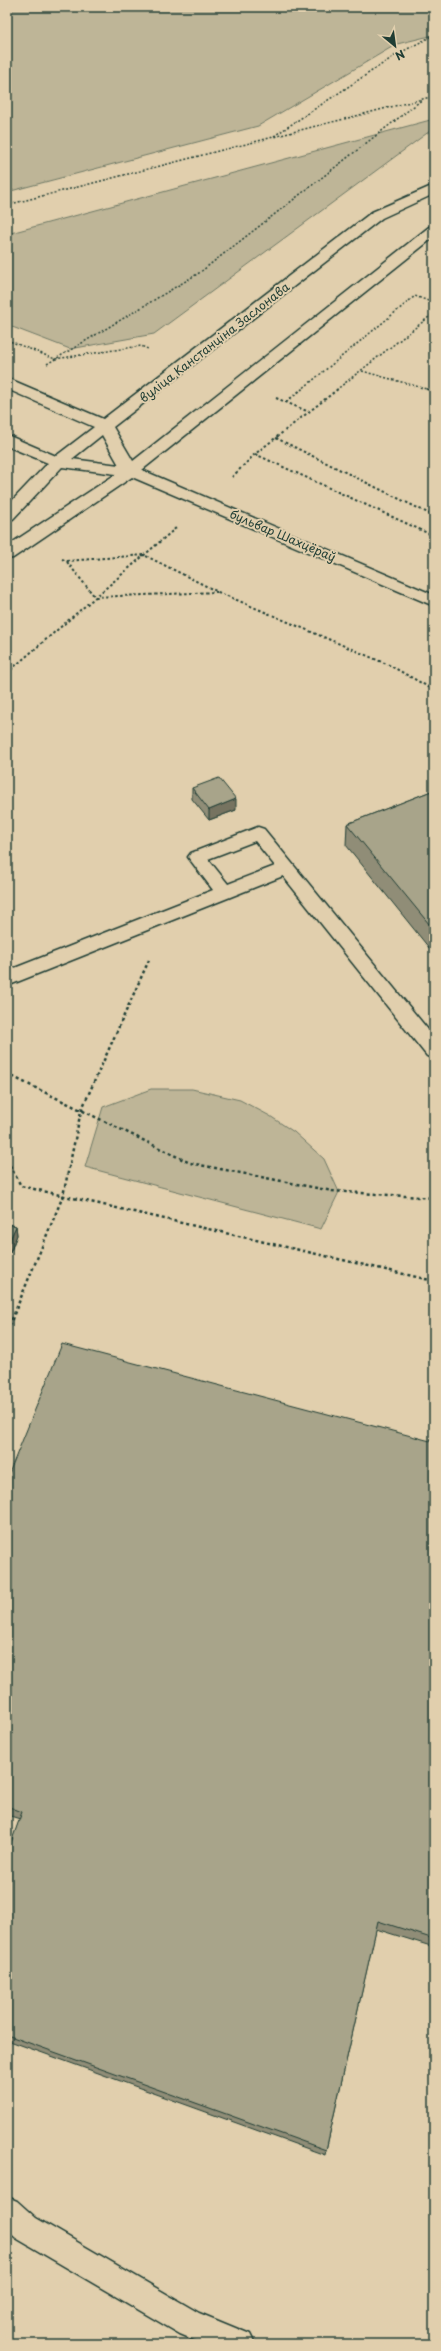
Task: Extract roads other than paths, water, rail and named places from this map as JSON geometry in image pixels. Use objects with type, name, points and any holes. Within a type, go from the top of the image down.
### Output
[{"type":"main road","name":"вуліца Канстанціна Заслонава","points":[[7,515],[58,462],[377,215],[434,189]]},
{"type":"main road","points":[[7,554],[131,471],[434,230]]},
{"type":"main road","points":[[7,383],[105,426],[131,471]]},
{"type":"main road","name":"бульвар Шахцёраў","points":[[7,440],[58,462],[131,471],[434,601]]},
{"type":"lane","points":[[224,892],[197,857],[258,833],[434,1051]]},
{"type":"lane","points":[[7,979],[286,868]]},
{"type":"lane","points":[[7,2211],[26,2228],[190,2324],[240,2344]]}]
